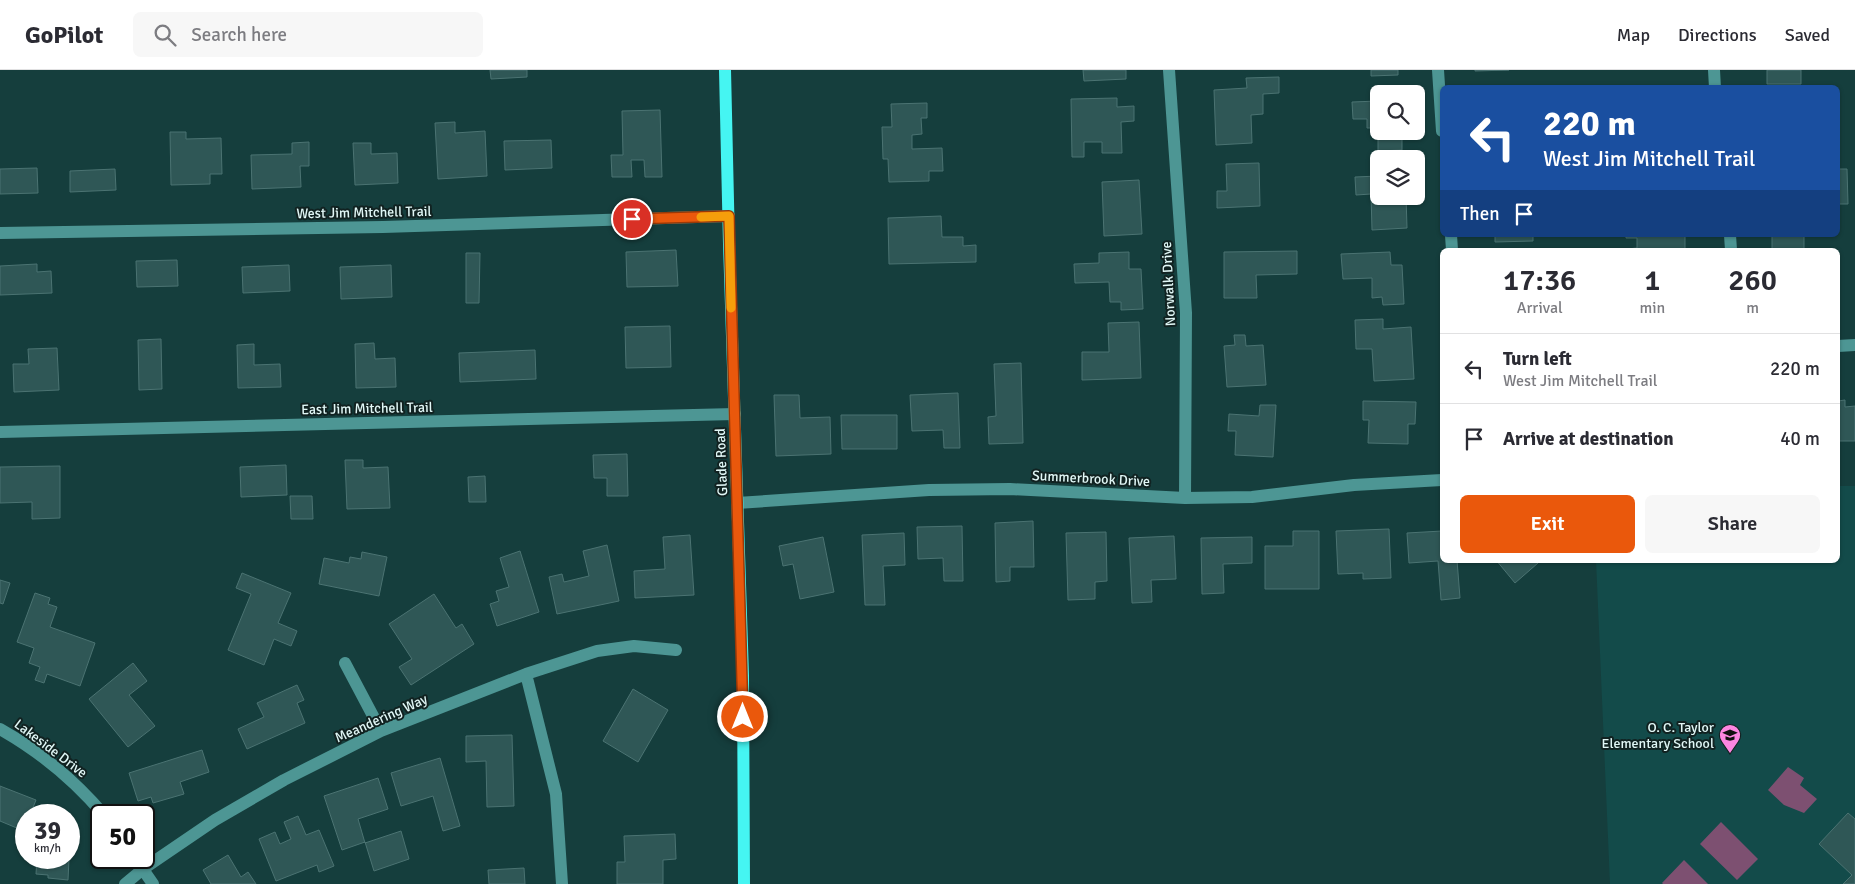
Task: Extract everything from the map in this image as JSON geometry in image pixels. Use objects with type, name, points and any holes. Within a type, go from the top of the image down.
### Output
[{"type":"main road","name":"Glade Road","points":[[725,70],[743,676],[744,884]]},
{"type":"street","name":"Norwalk Drive","points":[[1169,70],[1186,313],[1185,498]]},
{"type":"street","points":[[1438,70],[1440,100]]},
{"type":"street","points":[[1714,70],[1715,85]]},
{"type":"street","name":"West Jim Mitchell Trail","points":[[0,233],[373,227],[729,216]]},
{"type":"street","points":[[1840,346],[1855,345]]},
{"type":"street","name":"East Jim Mitchell Trail","points":[[0,432],[735,414]]},
{"type":"street","name":"Summerbrook Drive","points":[[737,503],[929,490],[974,489],[1010,489],[1185,498],[1252,497],[1354,485],[1440,480]]},
{"type":"street","name":"Meandering Way","points":[[155,861],[215,820],[284,780],[381,732],[526,674],[597,651],[634,646],[676,650]]},
{"type":"street","points":[[345,663],[381,732]]},
{"type":"street","points":[[526,674],[556,794],[562,884]]},
{"type":"street","name":"Lakeside Drive","points":[[0,729],[58,769],[95,804]]},
{"type":"street","points":[[143,869],[153,884]]},
{"type":"street","name":"Meandering Way","points":[[124,884],[143,869]]},
{"type":"shaded area","name":"O. C. Taylor Elementary School","points":[[1840,486],[1855,486],[1855,884],[1610,884],[1596,563],[1840,563]]},
{"type":"shaded area","points":[[1788,767],[1804,778],[1800,785],[1817,799],[1804,813],[1784,805],[1768,790]]},
{"type":"shaded area","points":[[1721,822],[1758,859],[1737,880],[1700,844]]},
{"type":"shaded area","points":[[1684,860],[1708,884],[1662,883]]},
{"type":"building","points":[[490,70],[527,70],[527,77],[491,79]]},
{"type":"building","points":[[1083,70],[1126,70],[1126,79],[1084,81]]},
{"type":"building","points":[[1371,70],[1398,70],[1398,75],[1371,76]]},
{"type":"building","points":[[1475,70],[1509,70],[1475,71]]},
{"type":"building","points":[[1767,70],[1801,70],[1801,84],[1767,84]]},
{"type":"building","points":[[1279,77],[1279,93],[1263,94],[1263,114],[1251,115],[1252,143],[1216,145],[1214,90],[1247,88],[1246,78]]},
{"type":"building","points":[[1117,98],[1117,107],[1134,106],[1134,121],[1121,122],[1122,153],[1102,153],[1102,142],[1084,142],[1084,157],[1072,157],[1071,99]]},
{"type":"building","points":[[1370,101],[1370,128],[1367,128],[1367,119],[1353,119],[1352,102]]},
{"type":"building","points":[[927,103],[927,118],[921,118],[922,134],[912,135],[912,149],[942,148],[943,171],[929,171],[929,181],[889,182],[888,159],[883,159],[882,127],[892,127],[891,104]]},
{"type":"building","points":[[660,110],[662,177],[645,177],[644,160],[631,160],[632,177],[612,177],[611,155],[623,155],[622,111]]},
{"type":"building","points":[[455,122],[455,133],[485,131],[487,176],[438,179],[435,123]]},
{"type":"building","points":[[170,132],[186,132],[186,139],[221,138],[222,174],[210,174],[210,184],[171,185]]},
{"type":"building","points":[[551,140],[552,168],[505,170],[504,141]]},
{"type":"building","points":[[1378,140],[1402,140],[1402,150],[1378,150]]},
{"type":"building","points":[[309,142],[309,166],[300,166],[301,187],[252,189],[251,155],[292,154],[292,143]]},
{"type":"building","points":[[353,143],[371,143],[371,154],[397,153],[398,183],[355,185]]},
{"type":"building","points":[[1259,163],[1260,206],[1217,208],[1217,191],[1227,191],[1226,164]]},
{"type":"building","points":[[37,168],[38,193],[0,194],[0,169]]},
{"type":"building","points":[[115,169],[116,190],[70,192],[70,171]]},
{"type":"building","points":[[1840,169],[1847,169],[1848,204],[1840,204]]},
{"type":"building","points":[[1370,176],[1370,194],[1356,195],[1355,177]]},
{"type":"building","points":[[1139,180],[1142,234],[1104,236],[1102,182]]},
{"type":"building","points":[[1371,205],[1406,205],[1407,228],[1372,230]]},
{"type":"building","points":[[941,216],[942,237],[963,237],[963,246],[976,245],[976,262],[889,264],[888,218]]},
{"type":"building","points":[[1495,237],[1533,237],[1533,241],[1495,242]]},
{"type":"building","points":[[1685,237],[1685,248],[1637,248],[1637,238],[1626,238]]},
{"type":"building","points":[[1772,237],[1804,237],[1804,248],[1772,248]]},
{"type":"building","points":[[676,250],[678,286],[627,287],[626,252]]},
{"type":"building","points":[[1297,251],[1297,274],[1256,275],[1257,298],[1224,298],[1224,252]]},
{"type":"building","points":[[1129,252],[1129,269],[1141,269],[1143,309],[1121,310],[1121,302],[1110,302],[1109,282],[1075,283],[1074,264],[1099,263],[1099,253]]},
{"type":"building","points":[[1390,252],[1391,265],[1402,265],[1404,304],[1383,305],[1382,297],[1372,298],[1372,278],[1343,279],[1341,254]]},
{"type":"building","points":[[466,253],[480,253],[479,303],[466,303]]},
{"type":"building","points":[[177,260],[178,286],[137,287],[136,261]]},
{"type":"building","points":[[37,264],[37,272],[51,271],[52,293],[0,295],[0,266]]},
{"type":"building","points":[[289,265],[290,291],[243,293],[242,267]]},
{"type":"building","points":[[391,265],[392,297],[341,299],[340,267]]},
{"type":"building","points":[[1383,319],[1383,329],[1411,327],[1414,379],[1374,381],[1372,349],[1356,349],[1355,320]]},
{"type":"building","points":[[1139,322],[1141,378],[1082,380],[1082,352],[1109,352],[1108,323]]},
{"type":"building","points":[[670,326],[671,367],[626,368],[625,327]]},
{"type":"building","points":[[1234,335],[1245,335],[1246,346],[1263,345],[1266,385],[1227,387],[1224,346],[1235,345]]},
{"type":"building","points":[[161,339],[162,389],[139,390],[138,340]]},
{"type":"building","points":[[374,343],[375,359],[395,358],[396,387],[356,388],[355,344]]},
{"type":"building","points":[[254,344],[254,365],[280,364],[281,387],[238,388],[237,345]]},
{"type":"building","points":[[57,348],[59,390],[14,392],[13,364],[29,364],[28,349]]},
{"type":"building","points":[[535,350],[536,379],[460,382],[459,353]]},
{"type":"building","points":[[1021,363],[1023,443],[989,444],[988,417],[996,416],[994,364]]},
{"type":"building","points":[[958,393],[960,448],[944,448],[943,430],[912,431],[910,395]]},
{"type":"building","points":[[774,395],[799,395],[800,418],[830,417],[831,454],[776,456]]},
{"type":"building","points":[[1845,400],[1845,407],[1855,406],[1855,441],[1840,441],[1840,401]]},
{"type":"building","points":[[1363,401],[1416,402],[1415,424],[1408,424],[1408,444],[1368,443],[1369,420],[1363,420]]},
{"type":"building","points":[[1260,405],[1276,405],[1273,457],[1235,455],[1236,431],[1228,431],[1229,414],[1259,416]]},
{"type":"building","points":[[841,415],[897,415],[897,449],[842,449]]},
{"type":"building","points":[[627,454],[628,496],[607,496],[607,478],[594,478],[593,455]]},
{"type":"building","points":[[345,460],[363,460],[363,468],[388,467],[390,508],[347,509]]},
{"type":"building","points":[[286,465],[287,495],[241,497],[240,467]]},
{"type":"building","points":[[60,466],[60,518],[32,519],[32,502],[0,503],[0,467]]},
{"type":"building","points":[[485,476],[486,502],[469,502],[468,477]]},
{"type":"building","points":[[290,496],[312,496],[313,519],[291,519]]},
{"type":"building","points":[[1033,521],[1034,567],[1010,567],[1010,581],[996,582],[995,523]]},
{"type":"building","points":[[962,526],[963,581],[944,581],[943,558],[918,559],[917,527]]},
{"type":"building","points":[[1389,529],[1391,578],[1363,579],[1363,573],[1338,574],[1336,531]]},
{"type":"building","points":[[1293,531],[1319,531],[1319,589],[1265,589],[1265,546],[1293,546]]},
{"type":"building","points":[[1440,531],[1440,563],[1457,563],[1460,598],[1441,600],[1438,561],[1409,563],[1407,533]]},
{"type":"building","points":[[1106,532],[1107,581],[1095,582],[1095,599],[1068,600],[1066,533]]},
{"type":"building","points":[[904,533],[905,565],[883,566],[885,605],[865,605],[862,535]]},
{"type":"building","points":[[690,535],[694,595],[635,598],[634,571],[665,569],[663,537]]},
{"type":"building","points":[[1174,536],[1176,579],[1151,580],[1152,602],[1132,603],[1129,538]]},
{"type":"building","points":[[823,537],[834,592],[800,599],[793,564],[783,566],[779,546]]},
{"type":"building","points":[[1252,537],[1252,563],[1223,564],[1224,593],[1202,594],[1201,538]]},
{"type":"building","points":[[607,545],[619,601],[557,614],[549,577],[562,574],[564,582],[589,576],[583,551]]},
{"type":"building","points":[[520,551],[539,612],[497,626],[490,604],[499,601],[496,591],[509,587],[500,558]]},
{"type":"building","points":[[362,552],[387,557],[379,596],[319,584],[324,558],[349,563],[350,557],[361,559]]},
{"type":"building","points":[[1498,563],[1538,563],[1515,583]]},
{"type":"building","points":[[242,573],[291,593],[278,623],[297,631],[291,646],[274,639],[264,665],[228,650],[251,594],[236,588]]},
{"type":"building","points":[[0,580],[10,583],[3,604],[0,603]]},
{"type":"building","points":[[35,593],[50,598],[48,604],[57,607],[50,627],[95,643],[80,686],[47,674],[44,683],[35,680],[40,667],[29,663],[34,648],[17,642]]},
{"type":"building","points":[[434,594],[456,628],[462,624],[474,644],[411,685],[399,667],[412,659],[389,624]]},
{"type":"building","points":[[133,663],[147,681],[129,695],[155,726],[128,747],[89,699]]},
{"type":"building","points":[[297,685],[304,700],[297,703],[305,723],[247,749],[238,729],[264,717],[257,703]]},
{"type":"building","points":[[633,689],[668,710],[638,762],[603,741]]},
{"type":"building","points":[[512,735],[514,806],[487,807],[486,761],[466,762],[466,736]]},
{"type":"building","points":[[202,750],[209,772],[180,782],[184,794],[153,803],[151,797],[138,801],[129,773]]},
{"type":"building","points":[[440,758],[460,826],[443,831],[433,796],[401,806],[391,773]]},
{"type":"building","points":[[378,778],[388,809],[358,819],[365,842],[342,850],[324,796]]},
{"type":"building","points":[[0,786],[36,800],[34,804],[15,804],[15,827],[0,821]]},
{"type":"building","points":[[1848,813],[1855,819],[1855,884],[1843,884],[1852,875],[1819,844]]},
{"type":"building","points":[[298,816],[306,835],[319,830],[334,866],[319,872],[317,865],[276,881],[259,839],[275,832],[280,844],[291,839],[284,822]]},
{"type":"building","points":[[401,831],[409,859],[374,871],[365,843]]},
{"type":"building","points":[[675,834],[676,859],[663,860],[663,884],[617,884],[617,862],[625,862],[624,836]]},
{"type":"building","points":[[228,855],[241,877],[248,872],[256,884],[211,884],[203,870]]},
{"type":"building","points":[[524,868],[525,884],[489,884],[488,870]]},
{"type":"building","points":[[36,869],[69,869],[68,880],[48,878],[48,875],[36,874]]},
{"type":"slow traffic","points":[[701,217],[729,216],[731,308]]},
{"type":"place","name":"O. C. Taylor Elementary School","points":[[1730,754]]},
{"type":"route","points":[[632,219],[729,216],[743,717]]}]
